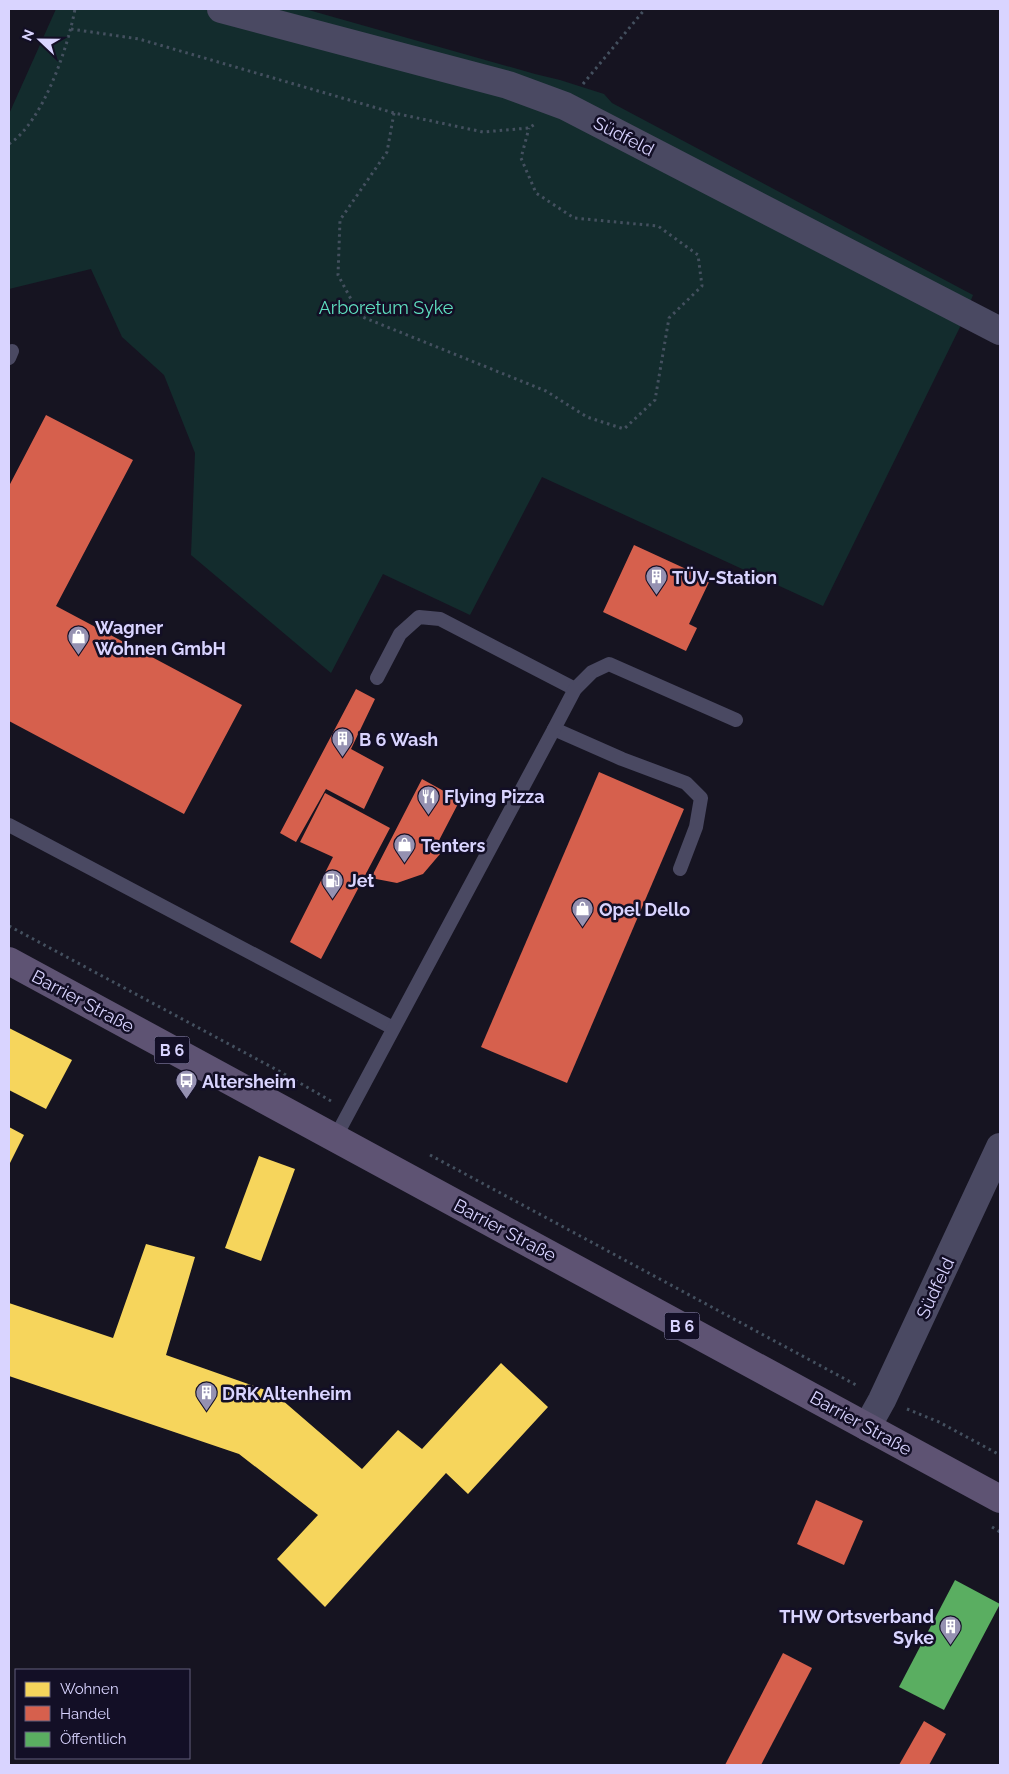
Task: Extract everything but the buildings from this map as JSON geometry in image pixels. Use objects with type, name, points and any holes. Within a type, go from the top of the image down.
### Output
[{"type":"main road","name":"Barrier Straße","points":[[9,961],[1000,1499]]},
{"type":"street","name":"Südfeld","points":[[221,9],[508,85],[565,106],[1000,331]]},
{"type":"street","name":"Südfeld","points":[[867,1427],[882,1400],[1000,1147]]},
{"type":"lane","points":[[377,678],[400,634],[419,617],[440,619],[576,689]]},
{"type":"lane","points":[[335,1138],[554,728],[576,689],[592,672],[609,664],[736,720]]},
{"type":"lane","points":[[554,728],[622,759],[686,783],[701,798],[696,827],[680,869]]},
{"type":"lane","points":[[9,825],[393,1028]]},
{"type":"path","points":[[9,144],[32,118],[55,77],[71,29],[75,9]]},
{"type":"path","points":[[71,29],[139,39],[394,112],[483,132],[529,128],[565,106],[645,9]]},
{"type":"path","points":[[394,112],[387,152],[340,220],[338,274],[360,316],[546,391],[587,418],[624,429],[655,400],[669,318],[702,286],[698,255],[658,226],[574,218],[536,193],[521,158],[529,128]]},
{"type":"path","points":[[9,926],[280,1070],[349,1111]]},
{"type":"path","points":[[426,1153],[882,1400],[939,1422],[1000,1455]]},
{"type":"green space","name":"Arboretum Syke","points":[[56,9],[305,9],[560,80],[604,94],[612,103],[973,295],[961,325],[823,606],[542,477],[470,615],[383,574],[331,673],[191,555],[195,453],[164,375],[122,337],[91,269],[9,289],[9,114]]},
{"type":"place","name":"TÜV-Station","points":[[656,596]]},
{"type":"place","name":"Wagner Wohnen GmbH","points":[[79,656]]},
{"type":"place","name":"B 6 Wash","points":[[343,758]]},
{"type":"place","name":"Flying Pizza","points":[[428,815]]},
{"type":"place","name":"Tenters","points":[[405,864]]},
{"type":"place","name":"Jet","points":[[332,899]]},
{"type":"place","name":"Opel Dello","points":[[583,928]]},
{"type":"place","name":"Altersheim","points":[[186,1100]]},
{"type":"place","name":"DRK Altenheim","points":[[206,1412]]},
{"type":"place","name":"THW Ortsverband Syke","points":[[950,1645]]}]
